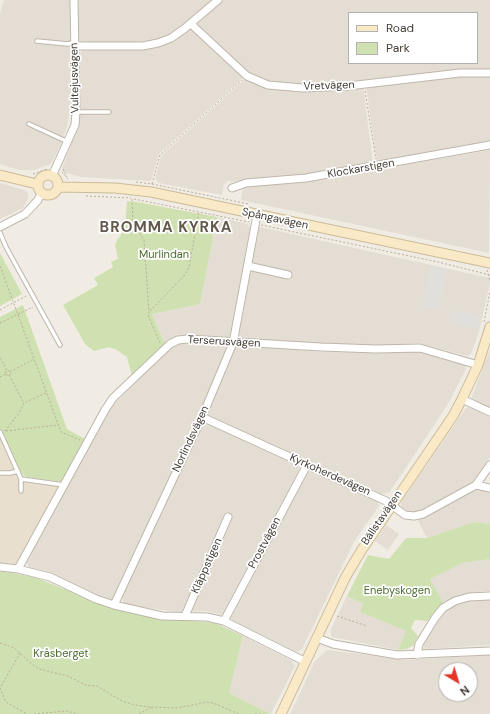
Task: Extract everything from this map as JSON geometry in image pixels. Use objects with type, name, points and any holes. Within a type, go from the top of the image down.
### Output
[{"type":"street","name":"Vultejusvägen","points":[[54,172],[75,125],[74,0]]},
{"type":"street","points":[[75,44],[143,46],[158,44],[171,38],[191,24],[218,0]]},
{"type":"street","name":"Vretvägen","points":[[191,24],[247,76],[268,85],[303,88],[348,86],[460,73],[490,73]]},
{"type":"street","name":"Klockarstigen","points":[[232,188],[246,183],[306,178],[490,145]]},
{"type":"street","points":[[54,172],[58,187],[54,194],[50,196],[41,194],[38,190],[37,184],[39,179],[42,176],[54,172]]},
{"type":"street","points":[[0,176],[37,184]]},
{"type":"street","name":"Spångavägen","points":[[58,187],[115,188],[151,192],[256,219],[490,264]]},
{"type":"street","points":[[0,227],[26,214],[41,194]]},
{"type":"street","name":"Norlindsvägen","points":[[114,605],[202,417],[233,342],[256,219]]},
{"type":"street","points":[[248,266],[288,275]]},
{"type":"street","name":"Bällstavägen","points":[[281,714],[345,578],[360,551],[452,416],[462,398],[478,365],[490,327]]},
{"type":"street","name":"Terserusvägen","points":[[18,569],[86,444],[113,398],[170,344],[178,340],[188,339],[321,348],[420,348],[478,365]]},
{"type":"street","points":[[462,398],[490,412]]},
{"type":"street","name":"Kyrkoherdevägen","points":[[202,417],[392,504],[405,515],[414,516],[423,514],[476,485],[490,465]]},
{"type":"street","name":"Prostvägen","points":[[224,621],[307,465]]},
{"type":"street","points":[[476,485],[490,488]]},
{"type":"street","name":"Kläppstigen","points":[[185,616],[228,517]]},
{"type":"street","points":[[0,567],[18,569],[50,577],[96,600],[114,605],[162,616],[207,617],[224,621],[306,662]]},
{"type":"street","points":[[418,655],[419,644],[443,608],[455,600],[469,597],[490,596]]},
{"type":"street","points":[[317,638],[333,644],[397,655],[490,651]]},
{"type":"lane","points":[[37,41],[75,44]]},
{"type":"lane","points":[[76,112],[109,112]]},
{"type":"lane","points":[[29,124],[68,142]]},
{"type":"lane","points":[[0,233],[6,248],[60,345]]},
{"type":"lane","points":[[0,432],[21,479],[21,491]]},
{"type":"lane","points":[[0,473],[18,471]]},
{"type":"lane","points":[[21,479],[64,485]]},
{"type":"path","points":[[151,192],[160,155],[247,76]]},
{"type":"path","points":[[364,84],[377,166]]},
{"type":"path","points":[[31,175],[50,167],[54,172],[61,170],[68,180]]},
{"type":"path","points":[[81,196],[132,198],[200,212],[256,219],[489,275],[490,281]]},
{"type":"path","points":[[132,198],[133,224],[144,240],[148,315],[163,351]]},
{"type":"path","points":[[149,312],[184,276],[189,267],[200,212]]},
{"type":"path","points":[[0,266],[61,432],[86,444]]},
{"type":"path","points":[[0,310],[31,294]]},
{"type":"path","points":[[0,323],[37,305]]},
{"type":"path","points":[[0,358],[7,371],[10,372]]},
{"type":"path","points":[[9,375],[10,372],[34,359]]},
{"type":"path","points":[[0,377],[6,374],[7,371]]},
{"type":"path","points":[[6,374],[9,375],[24,403]]},
{"type":"path","points":[[5,431],[19,413],[24,403],[47,393]]},
{"type":"path","points":[[0,432],[58,425]]},
{"type":"path","points":[[329,613],[367,626]]},
{"type":"path","points":[[0,643],[14,648],[20,652],[33,666],[39,669],[68,676],[85,685],[97,686],[122,701],[153,707],[177,708],[207,702],[239,714]]},
{"type":"path","points":[[20,652],[0,688],[6,702],[27,714]]},
{"type":"path","points":[[139,714],[153,707]]},
{"type":"path","points":[[34,714],[67,711],[78,714]]},
{"type":"path","points":[[255,714],[260,714]]},
{"type":"shaded area","points":[[4,0],[70,0],[71,100],[67,127],[61,144],[51,164],[34,170],[19,170],[0,164],[0,14]]},
{"type":"shaded area","points":[[79,0],[214,0],[170,36],[157,41],[143,43],[81,42],[78,38]]},
{"type":"shaded area","points":[[221,0],[490,0],[490,69],[460,69],[362,80],[297,84],[268,82],[250,74],[197,27],[197,21]]},
{"type":"shaded area","points":[[191,28],[245,76],[159,154],[151,181],[81,177],[63,172],[62,168],[76,132],[80,112],[79,54],[84,49],[142,49]]},
{"type":"shaded area","points":[[460,75],[490,75],[490,142],[377,162],[366,86]]},
{"type":"shaded area","points":[[247,77],[267,87],[363,86],[373,163],[306,176],[231,182],[229,180],[224,184],[222,195],[159,183],[155,179],[161,156]]},
{"type":"shaded area","points":[[490,150],[489,253],[241,200],[243,187],[247,185],[307,182]]},
{"type":"shaded area","points":[[0,183],[24,190],[28,193],[28,198],[23,208],[0,219]]},
{"type":"shaded area","points":[[217,217],[248,224],[251,229],[232,336],[226,340],[182,336],[166,346],[152,314],[200,304]]},
{"type":"shaded area","points":[[260,227],[490,278],[479,332],[471,354],[467,356],[419,343],[376,346],[242,340],[237,335],[250,274],[253,271],[290,280],[292,273],[252,262],[257,229]]},
{"type":"shaded area","points":[[431,265],[448,269],[438,311],[422,308]]},
{"type":"shaded area","points":[[452,310],[481,316],[478,329],[449,323]]},
{"type":"shaded area","points":[[187,342],[224,345],[228,351],[112,599],[97,595],[53,573],[29,567],[26,561],[106,412],[172,347]]},
{"type":"shaded area","points":[[238,345],[322,352],[375,353],[419,350],[465,365],[466,369],[448,404],[389,493],[382,494],[209,418],[206,413],[233,349]]},
{"type":"shaded area","points":[[490,350],[490,408],[473,399],[472,396]]},
{"type":"shaded area","points":[[470,407],[490,417],[490,457],[474,481],[421,511],[409,512],[402,508],[401,503],[466,408]]},
{"type":"shaded area","points":[[206,422],[298,464],[300,470],[223,615],[206,611],[179,612],[147,608],[124,603],[122,597],[201,424]]},
{"type":"shaded area","points":[[4,437],[22,475],[64,482],[18,566],[0,563],[0,438]]},
{"type":"shaded area","points":[[311,470],[377,500],[379,506],[355,540],[302,649],[297,652],[232,620],[230,616],[306,473]]},
{"type":"shaded area","points":[[481,490],[490,492],[490,524],[474,522],[427,538],[417,519],[426,516],[472,491]]},
{"type":"shaded area","points":[[386,525],[399,534],[388,550],[375,541]]},
{"type":"shaded area","points":[[490,559],[490,591],[474,592],[443,602],[430,579],[463,563]]},
{"type":"shaded area","points":[[347,596],[363,604],[360,612],[406,631],[398,650],[332,637],[330,631]]},
{"type":"shaded area","points":[[490,600],[490,645],[425,649],[423,645],[424,642],[447,610],[464,602]]},
{"type":"shaded area","points":[[243,636],[292,661],[295,666],[271,714],[229,693]]},
{"type":"shaded area","points":[[327,650],[406,660],[490,655],[490,714],[290,714],[315,661]]},
{"type":"green space","name":"Murlindan","points":[[127,201],[217,217],[200,304],[152,314],[166,346],[132,377],[127,357],[117,350],[109,347],[94,351],[85,344],[63,305],[98,285],[94,278],[113,267],[111,262],[118,259],[115,244],[125,228]]},
{"type":"green space","points":[[0,253],[22,294],[0,306]]},
{"type":"green space","points":[[23,305],[67,429],[85,439],[64,482],[27,477],[22,474],[4,438],[0,438],[0,317]]},
{"type":"green space","name":"Enebyskogen","points":[[474,522],[490,524],[490,559],[463,563],[430,579],[443,602],[427,621],[415,620],[411,628],[418,636],[413,646],[398,650],[406,631],[360,612],[363,604],[347,596],[368,555],[389,559],[406,538],[427,538]]},
{"type":"green space","name":"Kråsberget","points":[[0,571],[34,577],[114,609],[156,618],[215,623],[243,636],[229,693],[271,714],[0,714]]},
{"type":"district","name":"BROMMA KYRKA","points":[[166,228]]}]
